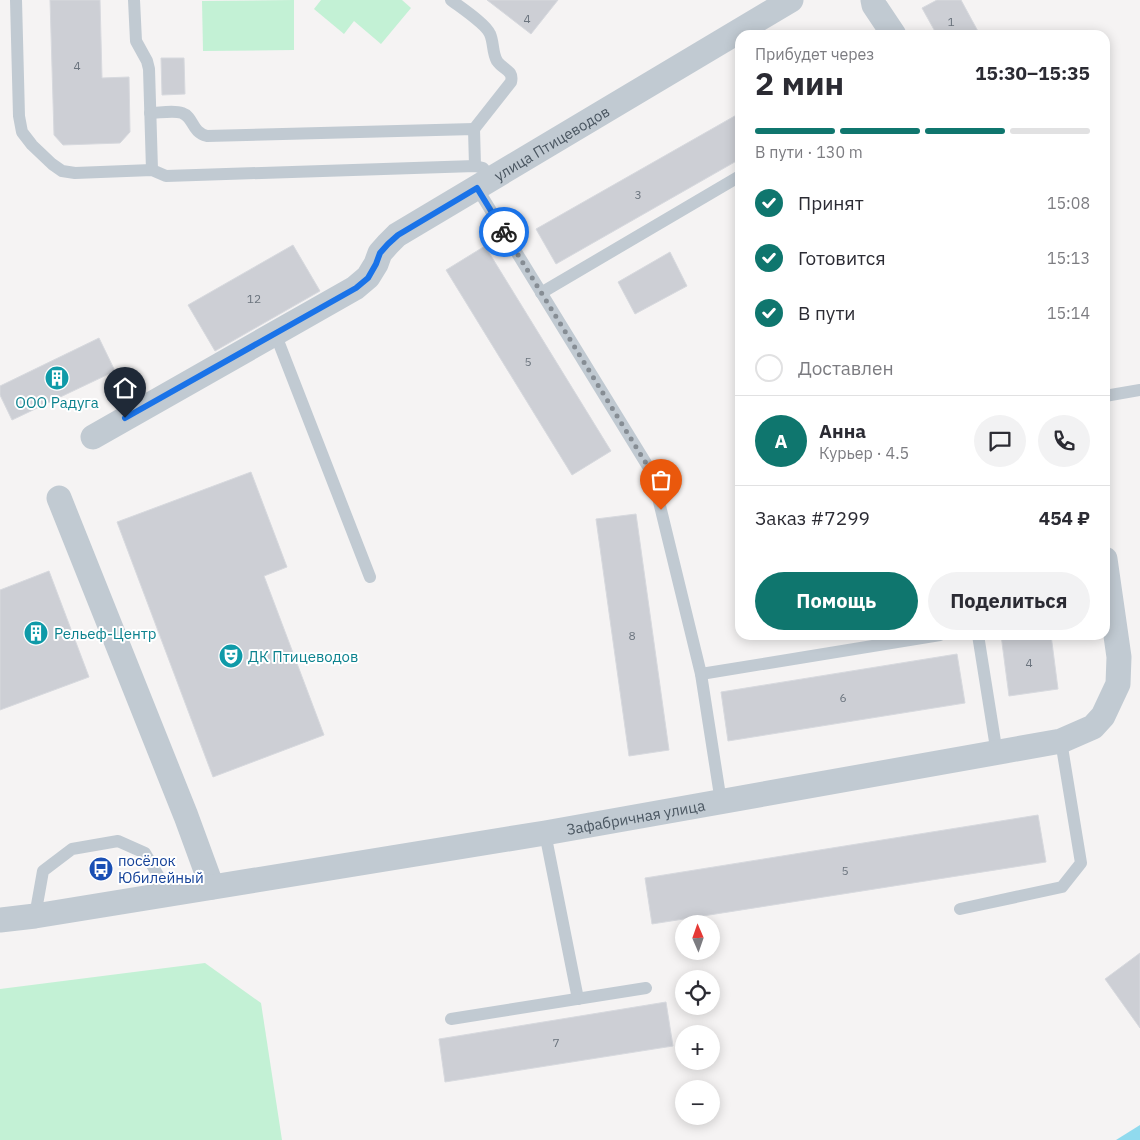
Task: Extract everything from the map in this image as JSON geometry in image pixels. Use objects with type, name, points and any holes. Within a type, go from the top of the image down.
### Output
[{"type":"street","name":"улица Птицеводов","points":[[746,30],[791,0]]},
{"type":"street","points":[[873,0],[874,5],[891,30]]},
{"type":"street","name":"улица Птицеводов","points":[[93,436],[356,288],[368,278],[380,253],[398,235],[482,178],[735,37]]},
{"type":"street","points":[[59,498],[186,816],[212,887]]},
{"type":"street","name":"Зафабричная улица","points":[[0,920],[35,916],[545,833],[1061,742],[1094,727],[1103,716],[1118,684],[1120,657],[1110,592]]},
{"type":"lane","points":[[16,0],[19,116],[22,132],[32,145],[62,171],[76,173],[152,170],[166,176],[482,178]]},
{"type":"lane","points":[[134,0],[136,41],[147,61],[149,69],[152,170]]},
{"type":"lane","points":[[451,0],[490,32],[496,59],[510,72],[512,77],[511,82],[474,129],[482,178],[541,293],[652,473],[701,674],[722,802]]},
{"type":"lane","points":[[150,113],[184,113],[197,131],[201,135],[207,136],[474,129]]},
{"type":"lane","points":[[541,293],[735,179]]},
{"type":"lane","points":[[275,333],[370,577]]},
{"type":"lane","points":[[1110,395],[1140,390]]},
{"type":"lane","points":[[701,674],[909,640]]},
{"type":"lane","points":[[979,640],[996,754]]},
{"type":"lane","points":[[960,909],[1062,887],[1080,863],[1061,742]]},
{"type":"lane","points":[[545,833],[578,999]]},
{"type":"lane","points":[[35,916],[43,871],[72,849],[118,841],[145,853],[169,894]]},
{"type":"lane","points":[[452,1020],[646,988]]},
{"type":"green space","points":[[294,0],[294,50],[203,51],[202,1]]},
{"type":"green space","points":[[321,0],[402,0],[411,8],[381,44],[354,21],[344,34],[314,9]]},
{"type":"green space","points":[[205,963],[261,1003],[282,1140],[0,1140],[0,989]]},
{"type":"water","points":[[1140,1125],[1140,1140],[1116,1140]]},
{"type":"building","points":[[50,0],[100,0],[102,78],[129,77],[130,132],[120,143],[63,145],[54,135]]},
{"type":"building","points":[[487,0],[558,0],[531,34]]},
{"type":"building","points":[[937,0],[961,0],[977,30],[934,30],[922,8]]},
{"type":"building","points":[[161,58],[184,58],[185,94],[162,95]]},
{"type":"building","points":[[735,116],[735,162],[556,264],[536,229]]},
{"type":"building","points":[[293,245],[320,291],[215,351],[188,305]]},
{"type":"building","points":[[485,246],[611,451],[572,475],[446,270]]},
{"type":"building","points":[[670,252],[687,286],[635,314],[618,282]]},
{"type":"building","name":"ООО Радуга","points":[[99,338],[115,371],[12,420],[0,395],[0,386]]},
{"type":"building","name":"ДК Птицеводов","points":[[251,472],[287,567],[264,576],[324,735],[213,777],[117,522]]},
{"type":"building","points":[[636,514],[669,750],[629,756],[596,519]]},
{"type":"building","name":"Рельеф-Центр","points":[[49,571],[89,677],[0,710],[0,590]]},
{"type":"building","points":[[1002,640],[1052,640],[1058,689],[1009,696]]},
{"type":"building","points":[[957,654],[965,703],[728,741],[721,692]]},
{"type":"building","points":[[1038,815],[1046,862],[709,915],[675,915],[675,920],[652,924],[645,878]]},
{"type":"building","points":[[1140,953],[1140,1028],[1105,979]]},
{"type":"building","points":[[666,1002],[673,1046],[445,1082],[439,1039]]},
{"type":"way so far","points":[[504,232],[652,473],[661,510]]},
{"type":"place","name":"ООО Радуга","points":[[57,378]]},
{"type":"place","name":"Рельеф-Центр","points":[[36,633]]},
{"type":"place","name":"ДК Птицеводов","points":[[231,656]]},
{"type":"place","name":"посёлок Юбилейный","points":[[101,869]]},
{"type":"route","points":[[125,418],[356,288],[368,278],[380,253],[398,235],[477,188],[504,232]]}]
